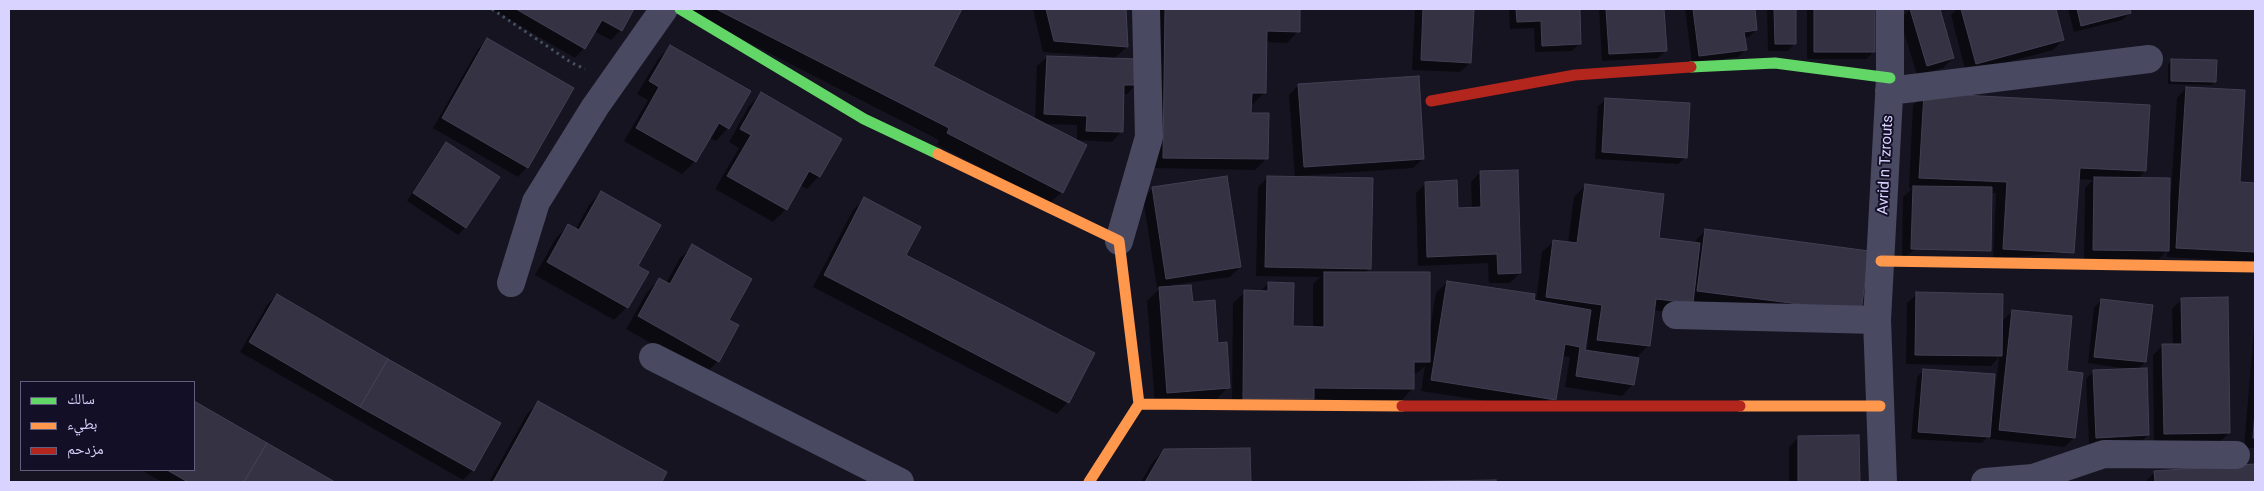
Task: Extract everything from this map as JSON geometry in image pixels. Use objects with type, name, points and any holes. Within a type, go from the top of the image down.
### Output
[{"type":"street","points":[[511,283],[536,202],[613,81],[664,9]]},
{"type":"street","points":[[680,9],[864,119],[1119,241]]},
{"type":"street","points":[[1089,482],[1139,404],[1119,241],[1149,136],[1146,9]]},
{"type":"street","name":"Avrid n Tzrouts","points":[[1883,482],[1878,320],[1889,85],[1890,9]]},
{"type":"street","points":[[1431,101],[1575,76],[1698,67],[1774,63],[1889,85],[2149,59]]},
{"type":"street","points":[[1881,261],[2255,267]]},
{"type":"street","points":[[1676,315],[1878,320]]},
{"type":"street","points":[[653,357],[900,482]]},
{"type":"street","points":[[1139,404],[1880,406]]},
{"type":"street","points":[[1985,482],[2033,478],[2104,454],[2236,455]]},
{"type":"path","points":[[492,9],[572,63],[613,81]]},
{"type":"building","points":[[516,9],[634,9],[622,31],[602,20],[585,49]]},
{"type":"building","points":[[716,9],[962,9],[933,66],[1087,145],[1063,193],[947,133],[949,128]]},
{"type":"building","points":[[1046,9],[1126,9],[1128,47],[1054,41]]},
{"type":"building","points":[[1165,9],[1300,9],[1300,32],[1267,31],[1266,93],[1252,93],[1251,113],[1269,113],[1268,159],[1163,158]]},
{"type":"building","points":[[1423,9],[1474,9],[1471,63],[1421,60]]},
{"type":"building","points":[[1516,9],[1580,9],[1581,44],[1542,46],[1541,21],[1517,22]]},
{"type":"building","points":[[1606,9],[1664,9],[1667,51],[1609,54]]},
{"type":"building","points":[[1693,9],[1755,9],[1757,30],[1744,32],[1747,50],[1699,56]]},
{"type":"building","points":[[1774,9],[1796,9],[1796,44],[1775,44]]},
{"type":"building","points":[[1814,9],[1875,9],[1875,52],[1814,52]]},
{"type":"building","points":[[1910,9],[1940,9],[1954,58],[1927,66]]},
{"type":"building","points":[[1961,9],[2056,9],[2064,40],[1976,64]]},
{"type":"building","points":[[2077,9],[2130,9],[2131,13],[2081,26]]},
{"type":"building","points":[[487,38],[574,88],[528,168],[442,118]]},
{"type":"building","points":[[670,45],[751,91],[729,129],[719,123],[696,162],[636,128],[659,87],[649,81]]},
{"type":"building","points":[[1047,56],[1139,59],[1138,85],[1124,85],[1123,132],[1086,131],[1087,116],[1044,114]]},
{"type":"building","points":[[2171,59],[2217,60],[2216,82],[2171,81]]},
{"type":"building","points":[[1419,76],[1424,159],[1304,167],[1298,84]]},
{"type":"building","points":[[2186,87],[2245,90],[2240,182],[2255,183],[2255,252],[2176,248]]},
{"type":"building","points":[[761,92],[842,139],[820,177],[809,171],[787,210],[727,176],[751,135],[740,129]]},
{"type":"building","points":[[1924,93],[2150,105],[2146,171],[2080,168],[2074,253],[2003,249],[2007,182],[1919,178]]},
{"type":"building","points":[[1605,98],[1690,103],[1687,158],[1602,152]]},
{"type":"building","points":[[446,142],[500,177],[466,228],[413,193]]},
{"type":"building","points":[[1518,170],[1521,273],[1498,274],[1497,254],[1427,257],[1425,182],[1457,180],[1458,208],[1481,207],[1480,171]]},
{"type":"building","points":[[1227,176],[1241,267],[1166,279],[1152,187]]},
{"type":"building","points":[[1267,176],[1373,178],[1371,269],[1265,267]]},
{"type":"building","points":[[2094,177],[2170,178],[2169,251],[2093,250]]},
{"type":"building","points":[[1585,184],[1664,194],[1659,238],[1700,243],[1693,303],[1656,299],[1650,346],[1597,340],[1602,305],[1546,297],[1553,240],[1577,243]]},
{"type":"building","points":[[1913,186],[1992,187],[1991,251],[1911,249]]},
{"type":"building","points":[[601,191],[661,225],[638,266],[649,272],[628,308],[547,262],[568,224],[579,230]]},
{"type":"building","points":[[864,197],[921,227],[906,255],[1095,353],[1069,403],[824,275]]},
{"type":"building","points":[[1705,229],[1869,251],[1861,312],[1697,291]]},
{"type":"building","points":[[692,244],[752,279],[729,320],[739,325],[719,362],[638,316],[659,278],[670,284]]},
{"type":"building","points":[[1324,272],[1430,272],[1430,362],[1414,362],[1414,389],[1314,388],[1314,399],[1243,399],[1244,290],[1268,291],[1268,282],[1294,283],[1293,326],[1324,327]]},
{"type":"building","points":[[1447,281],[1535,294],[1534,300],[1591,310],[1585,350],[1639,358],[1634,385],[1576,376],[1580,347],[1565,344],[1556,400],[1431,380]]},
{"type":"building","points":[[1191,285],[1193,302],[1215,300],[1218,343],[1227,342],[1230,388],[1167,393],[1159,287]]},
{"type":"building","points":[[1916,292],[2003,294],[2002,356],[1915,355]]},
{"type":"building","points":[[277,294],[388,359],[360,407],[249,342]]},
{"type":"building","points":[[2228,297],[2230,433],[2164,434],[2162,344],[2182,344],[2181,298]]},
{"type":"building","points":[[2101,299],[2153,305],[2146,362],[2094,357]]},
{"type":"building","points":[[2012,310],[2072,316],[2067,371],[2083,373],[2075,438],[1999,430]]},
{"type":"building","points":[[388,359],[501,423],[474,471],[360,407]]},
{"type":"building","points":[[2147,368],[2149,435],[2096,438],[2093,370]]},
{"type":"building","points":[[1923,369],[1995,374],[1990,437],[1918,432]]},
{"type":"building","points":[[538,401],[667,472],[662,482],[493,482]]},
{"type":"building","points":[[195,402],[267,443],[244,482],[188,482],[169,471],[195,471]]},
{"type":"building","points":[[2255,411],[2255,438],[2253,438]]},
{"type":"building","points":[[1859,435],[1860,482],[1798,482],[1798,436]]},
{"type":"building","points":[[267,443],[335,482],[244,482]]},
{"type":"building","points":[[1250,448],[1251,482],[1145,482],[1164,449]]},
{"type":"building","points":[[2255,464],[2255,482],[2155,482],[2154,471]]},
{"type":"building","points":[[1496,480],[1496,482],[1377,482]]},
{"type":"traffic: fast","points":[[680,9],[864,119],[938,154]]},
{"type":"traffic: fast","points":[[1691,67],[1775,63],[1890,78]]},
{"type":"traffic: slow","points":[[938,154],[1119,241],[1139,404]]},
{"type":"traffic: slow","points":[[1881,261],[2255,267]]},
{"type":"traffic: slow","points":[[1089,482],[1139,404],[1402,406]]},
{"type":"traffic: slow","points":[[1740,406],[1880,406]]},
{"type":"traffic: jam","points":[[1431,101],[1575,75],[1691,67]]},
{"type":"traffic: jam","points":[[1402,406],[1740,406]]}]
